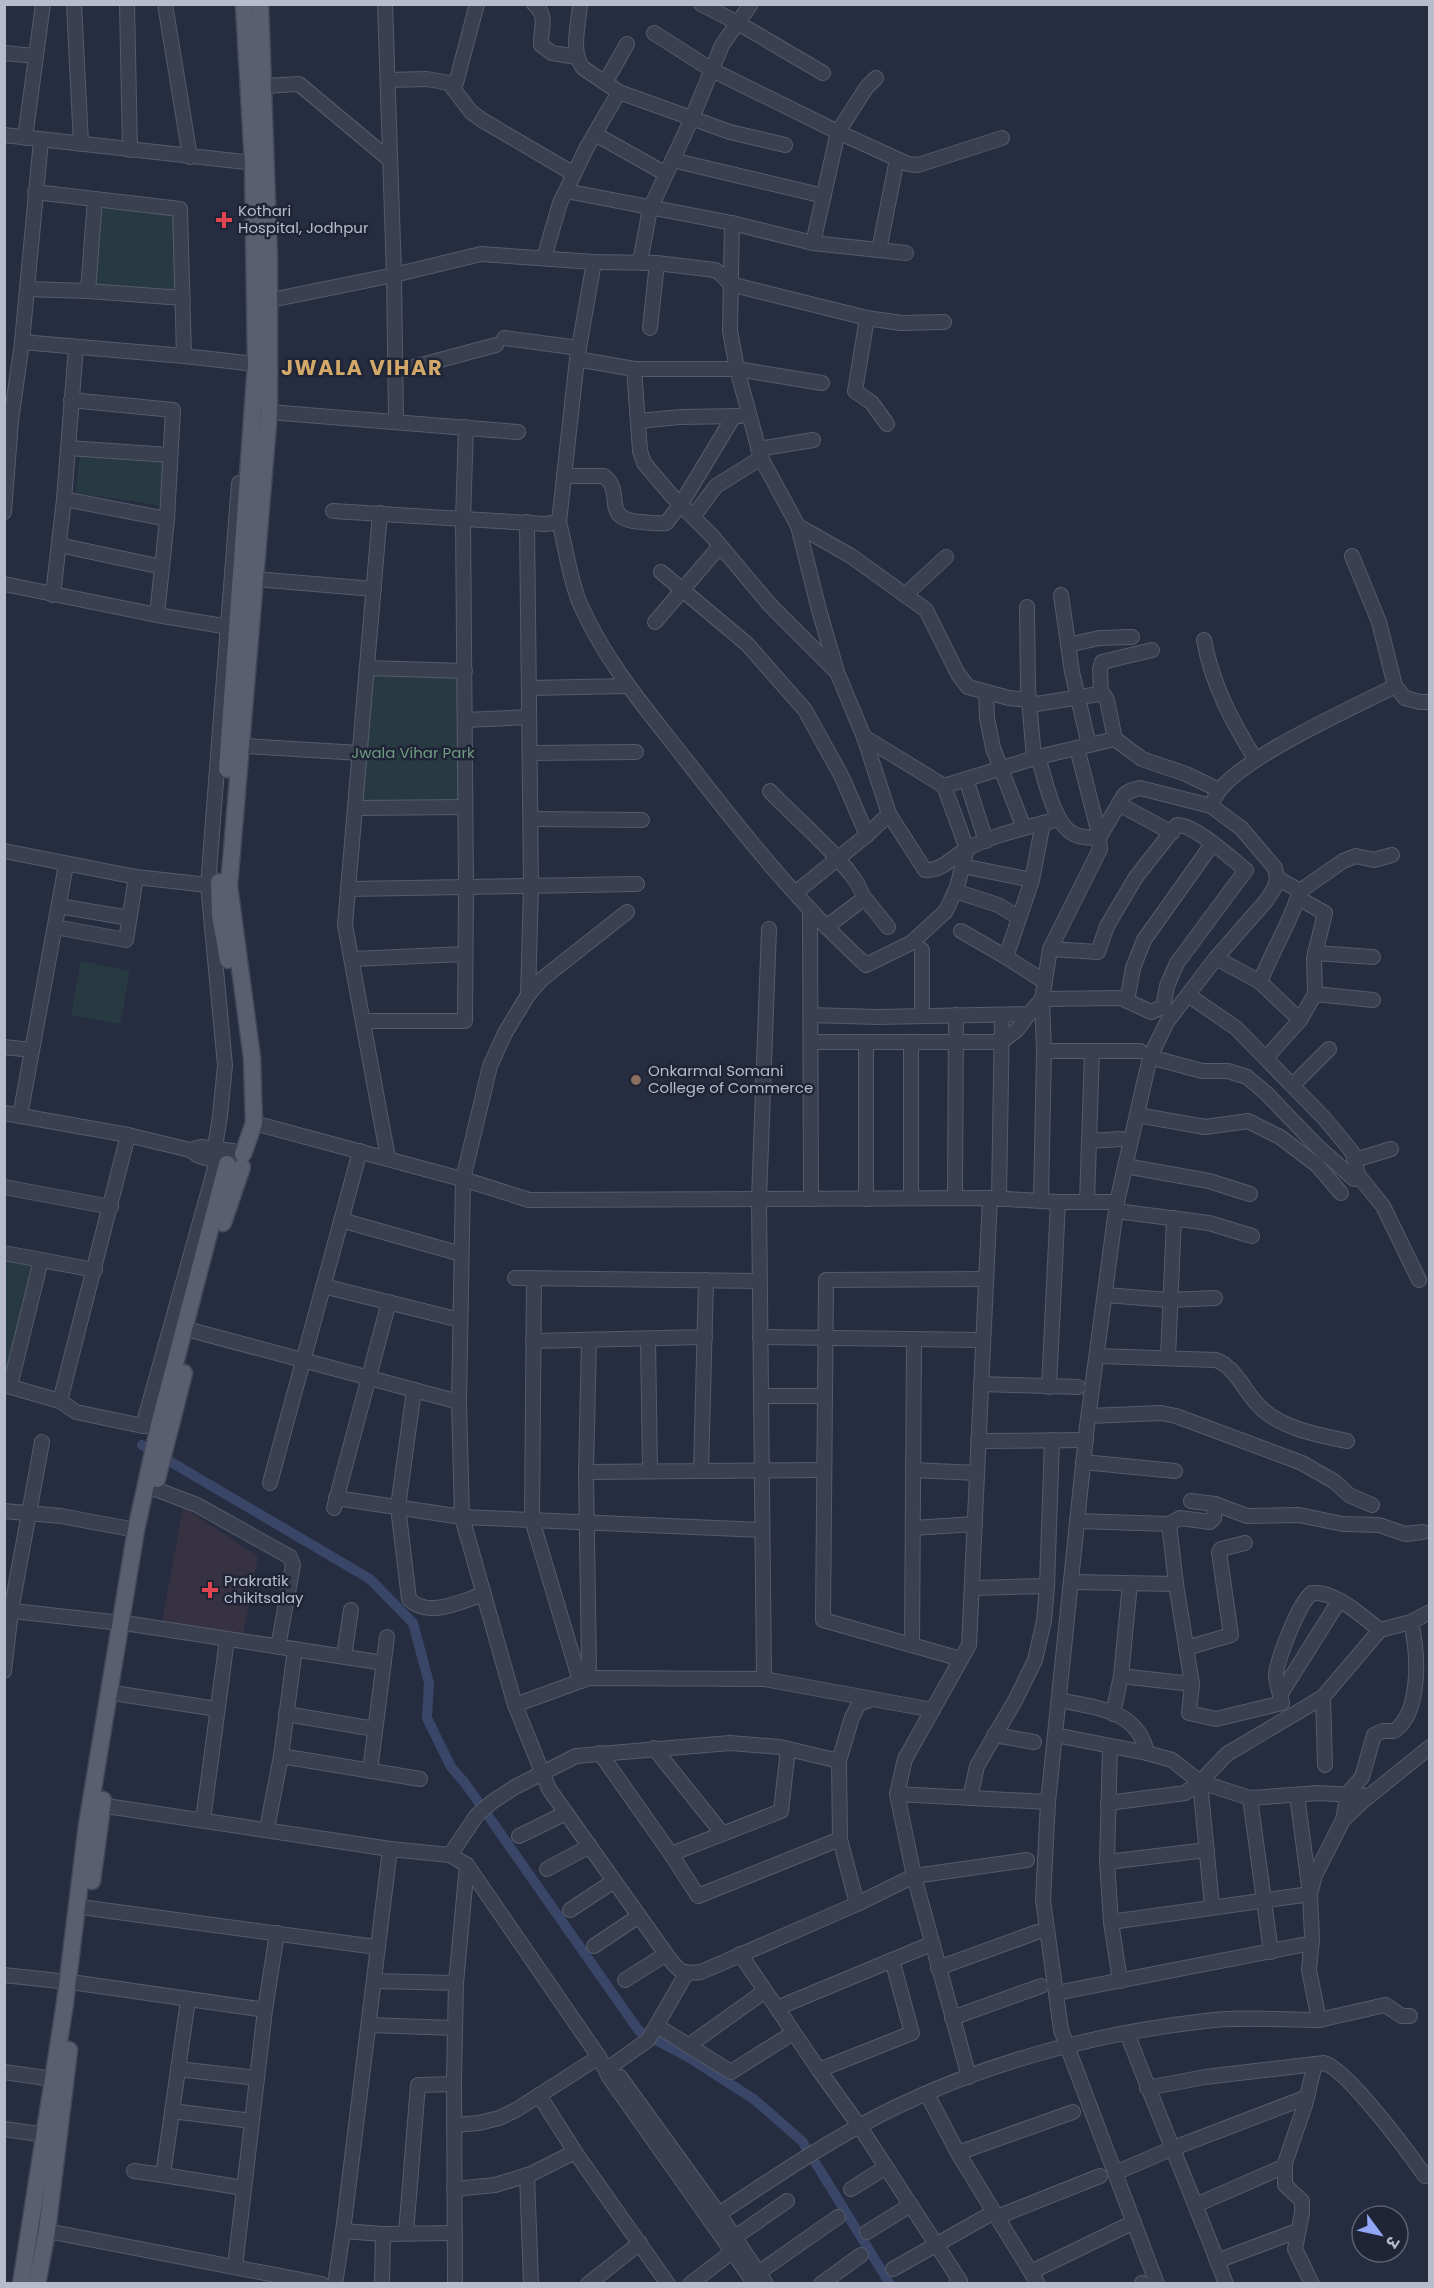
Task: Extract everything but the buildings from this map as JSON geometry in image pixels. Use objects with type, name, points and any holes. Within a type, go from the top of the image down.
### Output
[{"type":"main road","points":[[21,2283],[51,2136],[96,1804],[152,1485],[158,1429],[196,1262],[246,1103],[246,1060],[220,915],[219,888],[255,579],[269,412],[256,164],[244,4]]},
{"type":"main road","points":[[256,164],[263,86],[260,4]]},
{"type":"main road","points":[[235,745],[233,628],[252,364],[263,302]]},
{"type":"main road","points":[[158,1429],[194,1331],[224,1221],[231,1156],[254,1123],[252,1058],[219,888]]},
{"type":"main road","points":[[37,2283],[47,2231],[53,2079],[88,1908],[96,1804],[120,1694],[136,1530],[152,1485]]},
{"type":"street","points":[[25,138],[43,4]]},
{"type":"street","points":[[74,4],[81,144]]},
{"type":"street","points":[[127,4],[130,150]]},
{"type":"street","points":[[165,4],[190,157]]},
{"type":"street","points":[[385,4],[394,275],[396,420]]},
{"type":"street","points":[[447,82],[477,4]]},
{"type":"street","points":[[534,4],[543,18],[541,45],[552,53],[577,57]]},
{"type":"street","points":[[580,4],[577,57],[583,68],[619,92],[730,132],[785,145]]},
{"type":"street","points":[[640,262],[650,208],[692,118],[722,45],[751,4]]},
{"type":"street","points":[[708,6],[824,73]]},
{"type":"street","points":[[654,33],[712,70],[897,159],[918,165],[1002,138]]},
{"type":"street","points":[[605,83],[627,44]]},
{"type":"street","points":[[4,53],[35,56]]},
{"type":"street","points":[[813,243],[838,132],[866,88],[876,78]]},
{"type":"street","points":[[388,80],[447,82],[471,112],[482,120],[574,174]]},
{"type":"street","points":[[263,86],[299,84],[390,160]]},
{"type":"street","points":[[544,258],[560,203],[619,92]]},
{"type":"street","points":[[595,134],[666,174]]},
{"type":"street","points":[[4,135],[256,164],[252,364],[22,342]]},
{"type":"street","points":[[4,512],[8,421],[22,342],[40,140]]},
{"type":"street","points":[[879,250],[897,159]]},
{"type":"street","points":[[672,160],[824,196]]},
{"type":"street","points":[[566,190],[732,223],[813,243],[906,253]]},
{"type":"street","points":[[35,192],[180,209],[184,356]]},
{"type":"street","points":[[88,291],[95,200]]},
{"type":"street","points":[[732,223],[730,331],[737,369],[760,454],[798,526],[837,672],[864,737],[889,814],[925,870],[937,869],[967,849],[986,841],[1058,819]]},
{"type":"street","points":[[263,302],[394,275],[477,254],[594,262],[657,263],[715,270],[721,273],[730,284],[867,318],[901,323],[944,322]]},
{"type":"street","points":[[594,262],[578,353],[564,476],[552,523],[580,603],[624,687],[754,848],[795,893],[810,922],[811,1199]]},
{"type":"street","points":[[650,328],[657,263]]},
{"type":"street","points":[[27,290],[88,291],[183,298]]},
{"type":"street","points":[[867,318],[855,391],[872,403],[887,424]]},
{"type":"street","points":[[395,372],[500,342],[578,353],[634,369],[737,369],[822,383]]},
{"type":"street","points":[[53,595],[64,499],[76,347]]},
{"type":"street","points":[[634,369],[640,451],[644,463],[720,546],[770,606],[837,672]]},
{"type":"street","points":[[71,400],[173,410],[167,519],[157,615]]},
{"type":"street","points":[[269,412],[396,420],[518,432]]},
{"type":"street","points":[[564,476],[599,475],[607,478],[619,516],[630,522],[666,523],[681,504],[734,416]]},
{"type":"street","points":[[638,422],[680,417],[750,416]]},
{"type":"street","points":[[363,1021],[465,1021],[463,519],[466,427]]},
{"type":"street","points":[[693,517],[716,486],[760,454],[813,440]]},
{"type":"street","points":[[68,448],[170,455]]},
{"type":"street","points":[[64,499],[167,519]]},
{"type":"street","points":[[333,511],[552,523]]},
{"type":"street","points":[[380,513],[345,925],[388,1158]]},
{"type":"street","points":[[527,522],[531,819],[528,995]]},
{"type":"street","points":[[798,526],[851,556],[926,610],[958,674],[968,687],[1029,702],[1101,694]]},
{"type":"street","points":[[59,545],[162,567]]},
{"type":"street","points":[[655,622],[720,546]]},
{"type":"street","points":[[1352,556],[1379,622],[1395,686],[1405,698],[1430,702]]},
{"type":"street","points":[[905,595],[946,557]]},
{"type":"street","points":[[661,572],[747,644],[805,710],[843,777],[867,835]]},
{"type":"street","points":[[255,579],[374,589]]},
{"type":"street","points":[[4,584],[233,628],[219,888],[225,1065],[231,1156],[199,1156],[190,1149],[128,1135],[4,1113]]},
{"type":"street","points":[[1061,595],[1099,843]]},
{"type":"street","points":[[1027,606],[1029,702],[1036,757],[1058,819],[1074,835],[1099,843]]},
{"type":"street","points":[[1068,645],[1099,638],[1132,637]]},
{"type":"street","points":[[1204,640],[1209,664],[1225,705],[1256,760]]},
{"type":"street","points":[[1152,650],[1102,662],[1101,694],[1107,700],[1115,739],[1142,759],[1186,774],[1219,790]]},
{"type":"street","points":[[367,668],[465,671]]},
{"type":"street","points":[[1211,806],[1219,790],[1256,760],[1395,686]]},
{"type":"street","points":[[529,688],[624,687]]},
{"type":"street","points":[[986,692],[989,735],[1024,828]]},
{"type":"street","points":[[465,720],[529,717]]},
{"type":"street","points":[[810,922],[826,927],[866,965],[911,943],[946,911],[955,891],[967,849],[944,786],[864,737]]},
{"type":"street","points":[[944,786],[1036,757],[1115,739]]},
{"type":"street","points":[[235,745],[360,753]]},
{"type":"street","points":[[530,753],[636,752]]},
{"type":"street","points":[[966,779],[986,841]]},
{"type":"street","points":[[1041,1200],[1044,1051],[1042,999],[1050,949],[1124,795],[1140,788],[1211,806],[1241,828],[1275,868],[1277,878],[1275,887],[1266,901],[1216,958],[1145,1054],[1137,1115],[1115,1204],[1089,1416],[1079,1440],[1083,1462],[1072,1582],[1055,1735],[1040,1801],[1043,1900],[1061,2030],[1060,2049],[1115,2173],[1156,2283]]},
{"type":"street","points":[[770,791],[838,859],[888,927]]},
{"type":"street","points":[[1119,804],[1172,833]]},
{"type":"street","points":[[356,808],[465,807]]},
{"type":"street","points":[[795,893],[867,835],[889,814]]},
{"type":"street","points":[[531,819],[642,820]]},
{"type":"street","points":[[1006,957],[1032,880],[1043,824]]},
{"type":"street","points":[[811,1042],[1001,1042],[1017,1030],[1042,999],[1121,998],[1151,1012],[1163,1007],[1167,986],[1177,963],[1246,870],[1213,843],[1183,825],[1177,825],[1136,877],[1107,926],[1098,952],[1050,949]]},
{"type":"street","points":[[1127,1000],[1133,968],[1144,940],[1213,843]]},
{"type":"street","points":[[5,855],[219,888]]},
{"type":"street","points":[[1260,982],[1299,895],[1343,861],[1356,856],[1374,860],[1392,855]]},
{"type":"street","points":[[20,1116],[66,865]]},
{"type":"street","points":[[962,866],[1032,880]]},
{"type":"street","points":[[55,927],[126,940],[136,877]]},
{"type":"street","points":[[1266,1058],[1300,1020],[1315,994],[1313,981],[1315,952],[1325,913],[1277,878]]},
{"type":"street","points":[[349,890],[637,884]]},
{"type":"street","points":[[955,891],[998,905],[1018,917]]},
{"type":"street","points":[[826,927],[859,903],[863,896]]},
{"type":"street","points":[[59,906],[129,918]]},
{"type":"street","points":[[627,912],[542,980],[528,995],[505,1033],[490,1066],[463,1179],[459,1402],[462,1517],[515,1705],[542,1772],[549,1788],[566,1813],[666,1954],[678,1970],[686,1974],[701,1972],[857,1904],[914,1876],[1027,1860]]},
{"type":"street","points":[[764,1679],[759,1199],[769,929]]},
{"type":"street","points":[[961,931],[1045,982]]},
{"type":"street","points":[[922,950],[922,1016]]},
{"type":"street","points":[[1315,952],[1373,957]]},
{"type":"street","points":[[352,959],[465,954]]},
{"type":"street","points":[[1216,958],[1260,982],[1300,1020]]},
{"type":"street","points":[[1315,994],[1373,1000]]},
{"type":"street","points":[[1188,995],[1236,1028],[1293,1085],[1349,1148],[1358,1174],[1383,1206],[1419,1280]]},
{"type":"street","points":[[811,1015],[1029,1014]]},
{"type":"street","points":[[955,1198],[956,1015]]},
{"type":"street","points":[[969,2077],[914,1876],[897,1794],[905,1759],[969,1645],[986,1280],[994,1198],[1002,1015]]},
{"type":"street","points":[[866,1042],[866,1198]]},
{"type":"street","points":[[911,1043],[911,1198]]},
{"type":"street","points":[[4,1047],[32,1050]]},
{"type":"street","points":[[1293,1085],[1329,1049]]},
{"type":"street","points":[[1044,1051],[1145,1054],[1202,1071],[1228,1071],[1247,1077],[1354,1179],[1358,1174]]},
{"type":"street","points":[[1086,1202],[1092,1051]]},
{"type":"street","points":[[1137,1115],[1204,1127],[1248,1121],[1280,1137],[1317,1165],[1341,1193]]},
{"type":"street","points":[[254,1123],[388,1158],[529,1200],[994,1198],[1086,1202],[1115,1204],[1174,1218],[1209,1223],[1252,1236]]},
{"type":"street","points":[[60,1401],[128,1135]]},
{"type":"street","points":[[1089,1141],[1121,1139]]},
{"type":"street","points":[[1355,1160],[1391,1149]]},
{"type":"street","points":[[270,1483],[360,1151]]},
{"type":"street","points":[[1125,1166],[1209,1181],[1250,1194]]},
{"type":"street","points":[[4,1187],[111,1207]]},
{"type":"street","points":[[1049,1387],[1058,1202]]},
{"type":"street","points":[[1168,1358],[1174,1218]]},
{"type":"street","points":[[341,1220],[462,1254]]},
{"type":"street","points":[[4,1253],[95,1270]]},
{"type":"street","points":[[41,1260],[7,1386],[60,1401],[76,1412],[158,1429]]},
{"type":"street","points":[[515,1278],[760,1281]]},
{"type":"street","points":[[534,1278],[532,1520],[580,1681]]},
{"type":"street","points":[[701,1471],[706,1280]]},
{"type":"street","points":[[961,1659],[823,1620],[826,1280],[986,1280]]},
{"type":"street","points":[[323,1286],[460,1320]]},
{"type":"street","points":[[1105,1295],[1169,1300],[1215,1298]]},
{"type":"street","points":[[389,1302],[335,1503],[398,1507],[462,1517],[762,1530]]},
{"type":"street","points":[[194,1331],[459,1402]]},
{"type":"street","points":[[533,1341],[705,1337]]},
{"type":"street","points":[[760,1337],[983,1341]]},
{"type":"street","points":[[648,1339],[650,1471]]},
{"type":"street","points":[[580,1681],[589,1667],[586,1472],[589,1340]]},
{"type":"street","points":[[912,1646],[914,1340]]},
{"type":"street","points":[[1097,1356],[1215,1359],[1222,1362],[1260,1407],[1274,1417],[1315,1434],[1347,1441]]},
{"type":"street","points":[[981,1384],[1078,1387]]},
{"type":"street","points":[[414,1390],[398,1507],[405,1581],[409,1599],[415,1605],[435,1609],[484,1594]]},
{"type":"street","points":[[761,1396],[825,1396]]},
{"type":"street","points":[[1089,1416],[1161,1413],[1176,1416],[1302,1463],[1335,1482],[1349,1495],[1372,1504]]},
{"type":"street","points":[[969,1797],[977,1766],[1016,1699],[1035,1660],[1044,1621],[1047,1586],[1052,1440]]},
{"type":"street","points":[[978,1441],[1079,1440]]},
{"type":"street","points":[[4,1671],[8,1611],[42,1442]]},
{"type":"street","points":[[1083,1462],[1175,1471]]},
{"type":"street","points":[[586,1472],[824,1470]]},
{"type":"street","points":[[913,1470],[977,1473]]},
{"type":"street","points":[[152,1485],[197,1505],[290,1557],[293,1565],[278,1647]]},
{"type":"street","points":[[1191,1501],[1215,1504],[1247,1516],[1299,1515],[1343,1524],[1379,1526],[1406,1534],[1423,1532]]},
{"type":"street","points":[[1077,1521],[1169,1524],[1180,1518],[1212,1521],[1215,1504]]},
{"type":"street","points":[[4,1511],[28,1512],[136,1530]]},
{"type":"street","points":[[913,1528],[975,1524]]},
{"type":"street","points":[[1169,1524],[1192,1684],[1190,1713],[1209,1719],[1224,1718],[1231,1714],[1282,1703],[1276,1676],[1278,1665],[1301,1605],[1312,1593],[1322,1593],[1339,1601],[1380,1630]]},
{"type":"street","points":[[1186,1647],[1231,1635],[1219,1552],[1221,1549],[1245,1543]]},
{"type":"street","points":[[1072,1582],[1176,1584]]},
{"type":"street","points":[[1113,1714],[1121,1676],[1130,1584]]},
{"type":"street","points":[[972,1588],[1047,1586]]},
{"type":"street","points":[[1280,1695],[1339,1601]]},
{"type":"street","points":[[344,1656],[351,1610]]},
{"type":"street","points":[[8,1611],[126,1624],[384,1663]]},
{"type":"street","points":[[1108,1803],[1185,1793],[1200,1782],[1227,1754],[1323,1697],[1380,1630],[1411,1622],[1430,1612]]},
{"type":"street","points":[[1310,1894],[1315,1875],[1343,1820],[1348,1793],[1362,1777],[1374,1735],[1383,1731],[1394,1731],[1408,1717],[1416,1672],[1411,1622]]},
{"type":"street","points":[[370,1771],[387,1637]]},
{"type":"street","points":[[202,1820],[227,1639]]},
{"type":"street","points":[[267,1829],[281,1756],[295,1649]]},
{"type":"street","points":[[1121,1676],[1192,1684]]},
{"type":"street","points":[[515,1705],[589,1678],[764,1679],[933,1710]]},
{"type":"street","points":[[120,1694],[217,1708]]},
{"type":"street","points":[[1323,1697],[1325,1766]]},
{"type":"street","points":[[857,1904],[840,1839],[839,1761],[852,1717],[859,1704],[872,1699]]},
{"type":"street","points":[[1059,1700],[1124,1717],[1140,1732],[1147,1753]]},
{"type":"street","points":[[286,1714],[375,1729]]},
{"type":"street","points":[[994,1735],[1034,1742]]},
{"type":"street","points":[[1055,1735],[1172,1760],[1200,1782],[1250,1798],[1348,1793],[1370,1796]]},
{"type":"street","points":[[450,1855],[477,1815],[492,1802],[542,1772],[576,1756],[730,1743],[788,1749],[839,1761]]},
{"type":"street","points":[[1110,1747],[1107,1862],[1111,1922],[1120,1981]]},
{"type":"street","points":[[1343,1820],[1430,1747]]},
{"type":"street","points":[[654,1748],[722,1833]]},
{"type":"street","points":[[671,1854],[781,1811],[788,1749]]},
{"type":"street","points":[[600,1753],[698,1896],[840,1839]]},
{"type":"street","points":[[281,1756],[420,1779]]},
{"type":"street","points":[[1200,1782],[1212,1906]]},
{"type":"street","points":[[897,1794],[1040,1801]]},
{"type":"street","points":[[1297,1795],[1310,1894],[1312,1942],[1310,1971],[1319,2020]]},
{"type":"street","points":[[1250,1798],[1262,1901],[1271,1952]]},
{"type":"street","points":[[96,1804],[390,1849],[450,1855],[467,1865],[599,2057],[609,2077],[714,2217],[735,2237],[760,2280]]},
{"type":"street","points":[[519,1836],[566,1813]]},
{"type":"street","points":[[547,1869],[590,1846]]},
{"type":"street","points":[[334,2283],[344,2231],[375,1981],[376,1947],[390,1849]]},
{"type":"street","points":[[1107,1862],[1207,1850]]},
{"type":"street","points":[[455,2283],[453,2084],[456,1983],[467,1865]]},
{"type":"street","points":[[570,1910],[614,1881]]},
{"type":"street","points":[[1111,1922],[1310,1894]]},
{"type":"street","points":[[88,1908],[376,1947]]},
{"type":"street","points":[[594,1946],[639,1916]]},
{"type":"street","points":[[938,1968],[1037,1932]]},
{"type":"street","points":[[234,2266],[265,2010],[277,1933]]},
{"type":"street","points":[[1056,1993],[1312,1942]]},
{"type":"street","points":[[777,2008],[932,1944]]},
{"type":"street","points":[[625,1980],[666,1954]]},
{"type":"street","points":[[740,1954],[886,2166],[959,2283]]},
{"type":"street","points":[[819,2070],[912,2033],[891,1960]]},
{"type":"street","points":[[610,2067],[653,2032],[686,1974]]},
{"type":"street","points":[[4,1975],[265,2010]]},
{"type":"street","points":[[375,1981],[456,1983]]},
{"type":"street","points":[[952,2018],[1041,1986]]},
{"type":"street","points":[[688,2046],[765,1991]]},
{"type":"street","points":[[163,2175],[188,2000]]},
{"type":"street","points":[[714,2217],[800,2161],[896,2107],[1013,2060],[1127,2034],[1207,2020],[1319,2020],[1385,2005],[1402,2016],[1410,2016]]},
{"type":"street","points":[[369,2025],[455,2028]]},
{"type":"street","points":[[653,2032],[688,2046],[731,2072],[793,2033]]},
{"type":"street","points":[[1127,2034],[1226,2283]]},
{"type":"street","points":[[599,2057],[617,2073],[714,2217],[732,2252],[760,2280]]},
{"type":"street","points":[[454,2125],[479,2123],[499,2118],[516,2110],[599,2057]]},
{"type":"street","points":[[1147,2088],[1205,2077],[1315,2064],[1330,2065],[1343,2075],[1388,2126],[1425,2176]]},
{"type":"street","points":[[1312,2283],[1295,2249],[1302,2201],[1285,2185],[1285,2166],[1315,2064]]},
{"type":"street","points":[[178,2069],[257,2078]]},
{"type":"street","points":[[4,2072],[53,2079]]},
{"type":"street","points":[[405,2234],[418,2085],[453,2084]]},
{"type":"street","points":[[927,2094],[958,2153],[1034,2278],[1134,2222]]},
{"type":"street","points":[[539,2095],[575,2152],[668,2283]]},
{"type":"street","points":[[1115,2173],[1307,2097]]},
{"type":"street","points":[[172,2111],[252,2121]]},
{"type":"street","points":[[958,2153],[1073,2112]]},
{"type":"street","points":[[4,2130],[51,2136]]},
{"type":"street","points":[[454,2189],[495,2185],[527,2175],[575,2152]]},
{"type":"street","points":[[851,2189],[886,2166]]},
{"type":"street","points":[[1196,2205],[1285,2166]]},
{"type":"street","points":[[134,2171],[244,2188]]},
{"type":"street","points":[[527,2175],[531,2283]]},
{"type":"street","points":[[893,2269],[936,2243],[995,2214],[1100,2176]]},
{"type":"street","points":[[735,2237],[787,2201]]},
{"type":"street","points":[[867,2232],[911,2205]]},
{"type":"street","points":[[760,2280],[838,2217]]},
{"type":"street","points":[[47,2231],[322,2283]]},
{"type":"street","points":[[344,2231],[383,2234],[455,2234]]},
{"type":"street","points":[[1217,2261],[1297,2231]]},
{"type":"street","points":[[382,2283],[383,2234]]},
{"type":"street","points":[[588,2283],[640,2243]]},
{"type":"street","points":[[690,2283],[732,2252]]},
{"type":"street","points":[[821,2283],[861,2255]]},
{"type":"shaded area","name":"Prakratik chikitsalay","points":[[183,1507],[258,1556],[243,1636],[162,1623]]},
{"type":"green space","points":[[101,207],[174,213],[176,290],[95,284]]},
{"type":"green space","points":[[80,450],[175,462],[171,507],[76,493]]},
{"type":"green space","name":"Jwala Vihar Park","points":[[367,668],[465,671],[465,807],[356,808]]},
{"type":"green space","points":[[81,961],[130,971],[120,1024],[71,1015]]},
{"type":"green space","points":[[4,1258],[33,1264],[5,1383],[4,1382]]},
{"type":"waterway","points":[[142,1445],[370,1579],[413,1623],[429,1683],[427,1718],[451,1767],[465,1783],[639,2031],[690,2058],[755,2100],[802,2141],[890,2284]]},
{"type":"place","name":"Kothari Hospital, Jodhpur","points":[[224,220]]},
{"type":"place","name":"Onkarmal Somani College of Commerce","points":[[636,1080]]},
{"type":"place","name":"Prakratik chikitsalay","points":[[210,1590]]},
{"type":"district","name":"JWALA VIHAR","points":[[362,368]]}]
